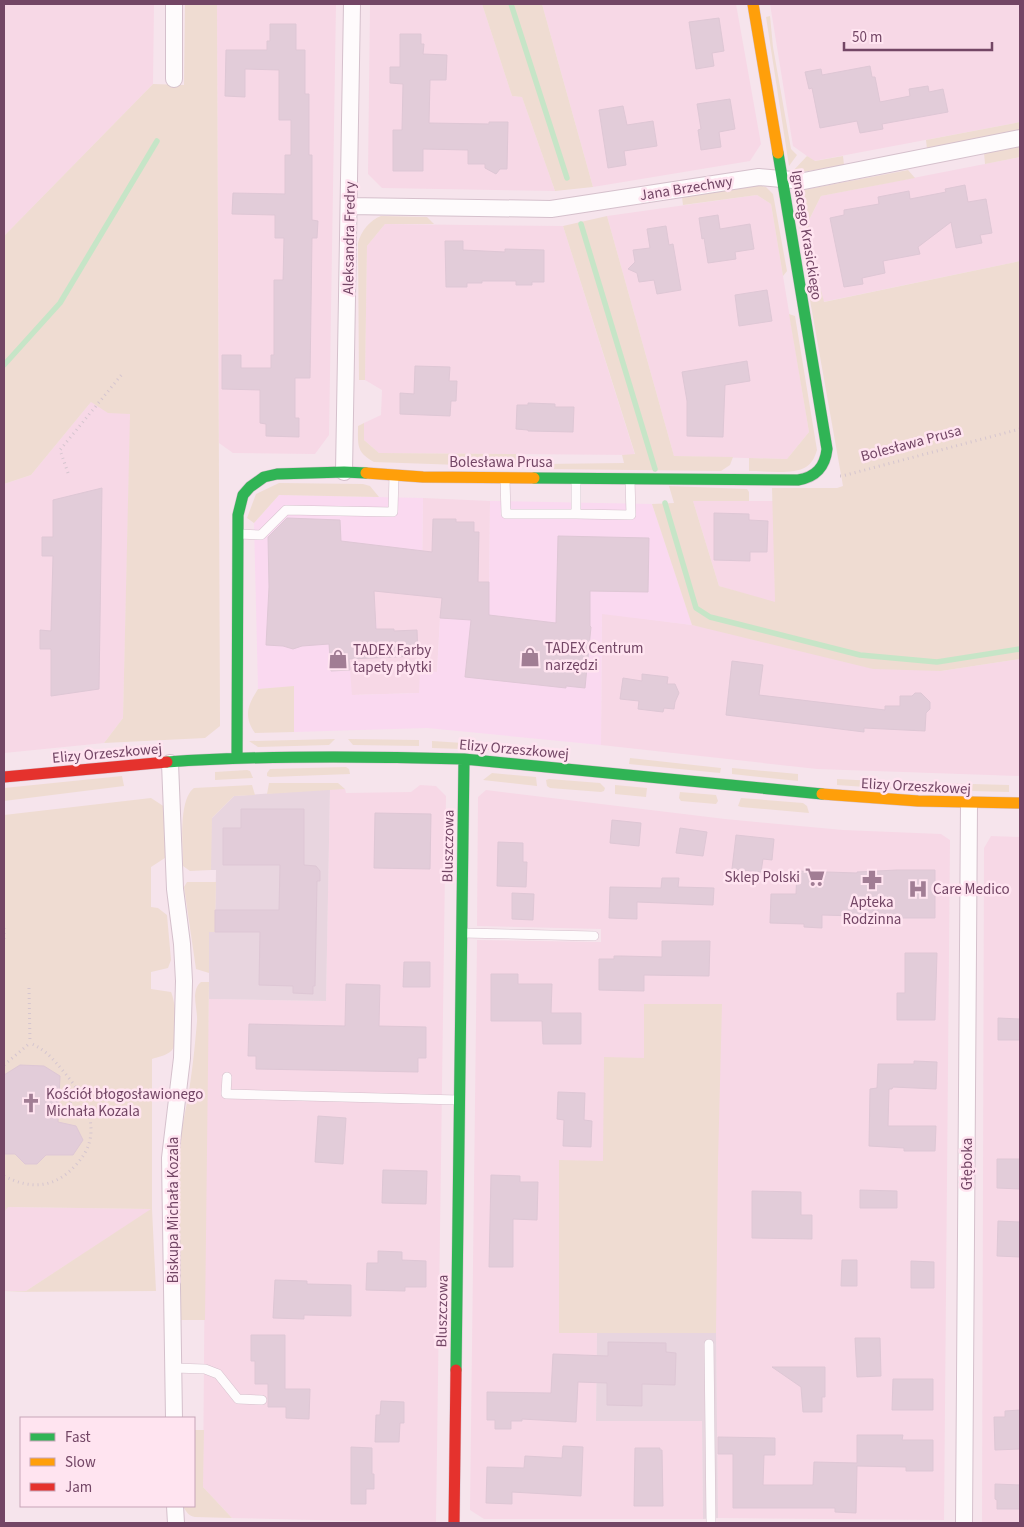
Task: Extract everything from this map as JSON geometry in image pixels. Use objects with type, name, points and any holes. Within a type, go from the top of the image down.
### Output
[{"type":"street","points":[[174,4],[174,79]]},
{"type":"street","name":"Aleksandra Fredry","points":[[344,472],[352,4]]},
{"type":"street","name":"Ignacego Krasickiego","points":[[753,4],[827,449],[824,464],[820,470]]},
{"type":"street","name":"Jana Brzechwy","points":[[349,206],[551,208],[759,177],[804,181],[1020,138]]},
{"type":"street","name":"Bolesława Prusa","points":[[237,758],[238,516],[243,495],[255,482],[264,477],[277,474],[344,472],[424,477],[798,480],[809,479],[820,470]]},
{"type":"street","name":"Elizy Orzeszkowej","points":[[4,777],[237,758],[358,756],[464,760],[816,794],[970,804],[1020,803]]},
{"type":"street","name":"Bluszczowa","points":[[454,1523],[464,760]]},
{"type":"street","name":"Biskupa Michała Kozala","points":[[170,763],[175,889],[182,944],[184,981],[182,1058],[170,1158],[174,1417]]},
{"type":"street","name":"Głęboka","points":[[964,1523],[970,804]]},
{"type":"street","points":[[175,1507],[176,1523]]},
{"type":"lane","points":[[238,534],[261,535],[286,510],[393,512],[394,475]]},
{"type":"lane","points":[[505,477],[506,514],[631,515],[630,478]]},
{"type":"lane","points":[[576,478],[576,514]]},
{"type":"lane","points":[[462,933],[594,936]]},
{"type":"lane","points":[[226,1077],[226,1094],[460,1100]]},
{"type":"lane","points":[[709,1344],[712,1523]]},
{"type":"lane","points":[[174,1368],[205,1370],[218,1374],[238,1400],[262,1400]]},
{"type":"path","points":[[68,473],[60,450],[124,373]]},
{"type":"path","name":"Bolesława Prusa","points":[[820,470],[842,476],[1020,429]]},
{"type":"path","points":[[4,928],[4,942]]},
{"type":"path","points":[[29,988],[30,1043]]},
{"type":"path","points":[[4,1065],[30,1043]]},
{"type":"path","points":[[4,1176],[20,1184],[37,1185],[57,1181],[80,1160],[89,1146],[92,1132],[88,1113],[79,1089],[43,1048],[30,1043]]},
{"type":"path","points":[[63,1116],[79,1089]]},
{"type":"shaded area","points":[[4,4],[154,4],[153,84],[4,236]]},
{"type":"shaded area","points":[[185,4],[217,4],[220,726],[205,738],[104,743],[123,718],[130,414],[108,413],[91,402],[31,475],[4,484],[4,236],[153,84],[184,85]]},
{"type":"shaded area","points":[[217,4],[336,4],[329,435],[315,454],[233,453],[219,443]]},
{"type":"shaded area","points":[[370,4],[482,4],[512,96],[522,97],[555,191],[382,188],[368,174]]},
{"type":"shaded area","points":[[482,4],[542,4],[593,187],[555,191],[522,97],[512,96]]},
{"type":"shaded area","points":[[542,4],[736,4],[761,144],[750,161],[593,187]]},
{"type":"shaded area","points":[[770,4],[1020,4],[1020,122],[814,161],[793,146]]},
{"type":"shaded area","points":[[770,16],[773,47],[791,149],[797,155],[789,166],[766,17]]},
{"type":"shaded area","points":[[1020,122],[1020,131],[927,149],[926,140]]},
{"type":"shaded area","points":[[1020,146],[1020,157],[985,164],[984,153]]},
{"type":"shaded area","points":[[807,156],[815,161],[843,156],[844,165],[802,172],[793,171]]},
{"type":"shaded area","points":[[1020,157],[1020,261],[823,302],[808,222],[821,196]]},
{"type":"shaded area","points":[[908,170],[915,178],[821,196],[808,222],[817,270],[806,272],[796,202],[797,196],[803,190]]},
{"type":"shaded area","points":[[756,185],[766,187],[773,194],[787,271],[783,276],[771,204],[757,195],[683,205],[682,197]]},
{"type":"shaded area","points":[[757,195],[771,204],[809,432],[787,459],[674,456],[607,216]]},
{"type":"shaded area","points":[[381,216],[427,217],[434,224],[385,224],[367,246],[365,380],[359,380],[358,243],[361,234],[373,220]]},
{"type":"shaded area","points":[[607,216],[674,456],[733,457],[730,465],[721,471],[543,469],[542,464],[624,463],[622,455],[635,454],[563,226]]},
{"type":"shaded area","points":[[385,224],[563,226],[635,455],[379,453],[364,440],[364,423],[381,415],[382,390],[365,380],[367,246]]},
{"type":"shaded area","points":[[1020,261],[1020,659],[941,671],[873,669],[692,625],[652,504],[674,503],[669,486],[747,489],[749,501],[693,501],[719,586],[775,602],[772,488],[837,488],[843,486],[808,289],[820,287],[824,302]]},
{"type":"shaded area","points":[[789,314],[795,316],[817,450],[812,462],[801,469],[787,472],[749,471],[749,458],[787,459],[809,432]]},
{"type":"shaded area","points":[[132,352],[123,718],[104,743],[4,753],[4,484],[31,475]]},
{"type":"shaded area","points":[[364,423],[364,440],[379,453],[516,454],[518,467],[374,462],[364,455],[359,447],[358,426]]},
{"type":"shaded area","points":[[279,483],[363,484],[370,486],[379,497],[279,495],[254,523],[247,518],[256,494]]},
{"type":"shaded area","points":[[279,495],[423,498],[422,572],[372,590],[370,621],[376,620],[377,631],[348,644],[352,695],[419,693],[420,670],[437,672],[440,618],[489,600],[490,501],[652,504],[692,625],[602,614],[601,745],[427,728],[294,732],[293,687],[258,689],[254,523]]},
{"type":"shaded area","points":[[423,498],[490,501],[489,600],[440,618],[437,672],[419,693],[351,695],[348,644],[370,621],[372,590],[422,572]]},
{"type":"shaded area","points":[[693,501],[774,501],[775,603],[719,586]]},
{"type":"shaded area","points":[[602,613],[692,625],[941,671],[1020,659],[1020,776],[817,769],[601,745]]},
{"type":"shaded area","points":[[294,686],[294,732],[255,733],[249,721],[248,711],[249,705],[258,689]]},
{"type":"shaded area","points":[[335,739],[329,745],[258,747],[249,741]]},
{"type":"shaded area","points":[[348,739],[419,740],[419,746],[353,745]]},
{"type":"shaded area","points":[[432,741],[494,745],[489,750],[432,748]]},
{"type":"shaded area","points":[[630,758],[721,768],[720,773],[629,764]]},
{"type":"shaded area","points":[[346,767],[349,769],[350,774],[267,776],[270,769]]},
{"type":"shaded area","points":[[732,768],[798,774],[798,781],[732,774]]},
{"type":"shaded area","points":[[250,771],[253,778],[215,780],[215,772]]},
{"type":"shaded area","points":[[492,773],[536,777],[537,786],[483,780]]},
{"type":"shaded area","points":[[122,776],[124,786],[4,801],[4,788]]},
{"type":"shaded area","points":[[837,779],[894,782],[894,789],[837,785]]},
{"type":"shaded area","points":[[546,780],[600,783],[605,788],[601,792],[550,788],[547,786]]},
{"type":"shaded area","points":[[269,783],[338,783],[345,789],[267,794]]},
{"type":"shaded area","points":[[934,783],[1009,785],[1009,792],[934,790]]},
{"type":"shaded area","points":[[252,785],[255,795],[234,796],[212,818],[211,870],[190,871],[183,866],[183,813],[189,794],[194,788]]},
{"type":"shaded area","points":[[420,785],[436,786],[446,796],[436,1523],[232,1518],[203,1487],[206,1107],[209,999],[326,1001],[330,789],[345,789],[346,793],[411,792]]},
{"type":"shaded area","points":[[615,785],[647,788],[646,797],[615,794]]},
{"type":"shaded area","points":[[330,789],[326,1001],[209,999],[209,932],[215,932],[216,870],[211,870],[211,819],[234,796]]},
{"type":"shaded area","points":[[486,790],[725,819],[843,830],[941,834],[950,840],[944,1520],[718,1518],[716,1333],[597,1333],[596,1421],[702,1421],[703,1519],[484,1519],[470,1510],[477,940],[601,942],[601,929],[477,926],[478,797]]},
{"type":"shaded area","points":[[680,792],[716,795],[718,801],[716,804],[681,801],[679,798]]},
{"type":"shaded area","points":[[151,798],[168,809],[168,856],[151,867],[151,907],[158,908],[167,915],[171,960],[168,968],[151,972],[151,989],[171,992],[175,1005],[177,1024],[176,1041],[173,1048],[170,1052],[152,1059],[152,1209],[156,1291],[4,1292],[26,1291],[151,1209],[8,1207],[4,1212],[4,815]]},
{"type":"shaded area","points":[[741,798],[803,803],[807,806],[809,813],[741,807],[738,806]]},
{"type":"shaded area","points":[[991,836],[1020,837],[1020,1523],[982,1523],[984,848]]},
{"type":"shaded area","points":[[187,882],[216,882],[215,932],[209,932],[209,973],[196,969],[184,887]]},
{"type":"shaded area","points":[[201,982],[209,982],[205,1320],[178,1320],[177,1161],[194,1050],[197,1021],[195,995]]},
{"type":"shaded area","points":[[644,1004],[722,1004],[716,1333],[559,1333],[559,1160],[603,1161],[604,1057],[644,1058]]},
{"type":"shaded area","points":[[4,1207],[152,1209],[26,1291],[4,1291]]},
{"type":"shaded area","points":[[597,1333],[716,1333],[718,1518],[703,1519],[702,1421],[596,1421]]},
{"type":"shaded area","points":[[195,1430],[204,1430],[203,1487],[232,1518],[195,1517],[188,1513],[184,1507],[195,1507]]},
{"type":"building","points":[[719,18],[724,51],[712,53],[714,66],[696,69],[689,22]]},
{"type":"building","points":[[270,24],[296,24],[296,50],[305,50],[305,94],[309,94],[309,155],[312,155],[312,220],[318,221],[317,238],[312,238],[310,378],[295,378],[295,418],[299,418],[299,437],[266,436],[266,424],[260,423],[260,390],[222,389],[222,355],[241,355],[241,368],[271,368],[271,355],[274,355],[274,280],[283,280],[284,238],[275,238],[275,215],[232,214],[233,193],[285,194],[285,155],[291,155],[291,120],[279,120],[279,70],[245,69],[245,97],[225,96],[226,50],[267,50],[267,41],[270,41]]},
{"type":"building","points":[[400,34],[421,34],[421,44],[424,44],[423,54],[447,55],[446,80],[430,80],[429,123],[489,124],[489,122],[508,122],[507,169],[500,169],[496,174],[485,168],[485,164],[468,164],[468,150],[423,149],[423,171],[393,171],[393,130],[402,130],[403,84],[390,83],[390,67],[400,67]]},
{"type":"building","points":[[870,66],[872,77],[875,77],[880,102],[910,96],[909,89],[928,86],[929,92],[943,89],[948,112],[882,124],[883,129],[860,133],[857,121],[820,128],[812,88],[809,89],[805,72],[821,69],[822,75]]},
{"type":"building","points":[[730,99],[735,129],[719,132],[721,147],[701,150],[698,130],[701,129],[697,104]]},
{"type":"building","points":[[623,106],[627,125],[653,121],[657,146],[624,151],[626,165],[608,168],[599,110]]},
{"type":"building","points":[[965,185],[968,202],[986,199],[992,233],[980,235],[982,243],[956,248],[951,222],[918,247],[920,254],[883,261],[885,273],[862,278],[863,284],[844,287],[830,218],[844,215],[844,210],[879,204],[878,197],[909,191],[910,199],[946,192],[945,189]]},
{"type":"building","points":[[718,215],[720,229],[750,224],[754,249],[735,252],[736,259],[708,263],[699,218]]},
{"type":"building","points":[[666,226],[669,245],[673,244],[681,290],[657,294],[654,280],[639,282],[637,273],[628,269],[635,262],[633,250],[650,248],[647,229]]},
{"type":"building","points":[[445,241],[463,241],[463,250],[505,252],[505,249],[544,250],[544,282],[532,282],[532,285],[516,285],[516,281],[482,281],[482,283],[467,283],[467,287],[446,287]]},
{"type":"building","points":[[767,290],[772,321],[739,326],[735,295]]},
{"type":"building","points":[[747,361],[750,381],[725,385],[723,437],[687,436],[687,401],[682,372]]},
{"type":"building","points":[[415,366],[450,367],[449,381],[457,381],[456,401],[451,401],[450,416],[400,414],[400,393],[414,394]]},
{"type":"building","points":[[528,403],[555,404],[555,407],[574,407],[573,432],[516,429],[517,405],[528,405]]},
{"type":"building","points":[[102,488],[99,689],[51,696],[51,649],[40,649],[40,630],[51,631],[53,556],[42,556],[42,537],[53,537],[53,500]]},
{"type":"building","points":[[714,513],[749,514],[749,520],[768,521],[767,552],[750,552],[750,561],[714,560]]},
{"type":"building","points":[[287,518],[340,520],[341,541],[432,552],[433,519],[456,519],[456,522],[474,522],[474,532],[479,532],[478,582],[489,582],[489,615],[556,623],[558,536],[649,538],[648,592],[590,591],[591,627],[585,688],[566,686],[566,688],[465,677],[471,620],[440,618],[442,598],[374,591],[376,629],[394,629],[394,631],[417,630],[418,656],[349,659],[350,670],[331,671],[329,644],[302,646],[293,649],[283,646],[266,645],[269,587],[268,537]]},
{"type":"building","points":[[732,661],[763,665],[759,695],[885,710],[885,706],[900,706],[900,696],[912,696],[915,693],[921,693],[930,702],[930,709],[926,713],[925,731],[864,728],[864,732],[726,715]]},
{"type":"building","points":[[642,674],[668,677],[667,684],[675,684],[679,693],[674,709],[664,708],[663,712],[638,709],[639,701],[620,699],[623,678],[642,681]]},
{"type":"building","points":[[241,809],[304,809],[304,865],[316,866],[320,871],[320,881],[317,881],[315,986],[313,986],[313,994],[293,993],[293,986],[259,985],[260,932],[215,932],[215,910],[279,910],[280,865],[223,865],[223,828],[241,828]]},
{"type":"building","points":[[375,813],[431,814],[430,869],[374,868]]},
{"type":"building","points":[[612,820],[641,823],[639,846],[610,843]]},
{"type":"building","points":[[680,828],[707,832],[703,856],[676,853]]},
{"type":"building","points":[[736,835],[774,839],[772,860],[763,859],[761,872],[732,869]]},
{"type":"building","points":[[498,842],[523,843],[523,862],[527,862],[526,887],[497,886]]},
{"type":"building","points":[[935,870],[935,918],[856,918],[856,916],[822,915],[822,928],[804,927],[804,924],[770,923],[771,894],[796,894],[797,871],[857,873]]},
{"type":"building","points":[[662,878],[679,878],[678,887],[714,888],[713,905],[637,902],[637,919],[609,918],[610,887],[661,888]]},
{"type":"building","points":[[512,893],[534,894],[533,920],[512,919]]},
{"type":"building","points":[[662,941],[710,941],[709,976],[644,975],[644,991],[599,990],[599,959],[614,959],[614,956],[662,957]]},
{"type":"building","points":[[905,953],[937,953],[935,1020],[897,1020],[897,993],[905,993]]},
{"type":"building","points":[[404,962],[430,962],[430,987],[403,987]]},
{"type":"building","points":[[491,974],[518,974],[518,984],[552,984],[551,1013],[581,1013],[581,1044],[543,1044],[542,1021],[491,1021]]},
{"type":"building","points":[[346,984],[380,985],[379,1026],[426,1027],[426,1058],[418,1058],[418,1072],[256,1069],[256,1056],[248,1056],[249,1024],[345,1026]]},
{"type":"building","points":[[998,1018],[1020,1019],[1020,1040],[998,1040]]},
{"type":"building","points":[[914,1061],[937,1062],[936,1089],[893,1087],[889,1089],[888,1126],[936,1126],[935,1151],[904,1151],[904,1148],[869,1146],[870,1089],[877,1088],[878,1064],[914,1064]]},
{"type":"building","name":"Kościół błogosławionego Michała Kozala","points":[[20,1065],[44,1066],[60,1076],[58,1122],[76,1126],[83,1140],[73,1155],[46,1155],[37,1164],[25,1164],[15,1154],[4,1154],[4,1075]]},
{"type":"building","points":[[558,1092],[585,1093],[584,1120],[592,1121],[591,1147],[563,1146],[564,1120],[557,1119]]},
{"type":"building","points":[[318,1116],[346,1118],[343,1164],[315,1162]]},
{"type":"building","points":[[997,1159],[1020,1159],[1020,1189],[997,1188]]},
{"type":"building","points":[[383,1170],[427,1171],[426,1204],[382,1203]]},
{"type":"building","points":[[491,1175],[520,1176],[520,1182],[538,1182],[537,1220],[513,1219],[513,1267],[489,1267]]},
{"type":"building","points":[[860,1190],[897,1191],[897,1208],[860,1208]]},
{"type":"building","points":[[752,1191],[801,1192],[801,1215],[812,1215],[812,1239],[752,1238]]},
{"type":"building","points":[[998,1221],[1020,1222],[1020,1257],[997,1256]]},
{"type":"building","points":[[378,1251],[402,1252],[402,1260],[426,1261],[426,1287],[405,1287],[405,1291],[366,1290],[367,1263],[378,1263]]},
{"type":"building","points":[[842,1260],[857,1260],[857,1286],[841,1286]]},
{"type":"building","points":[[911,1261],[934,1262],[934,1288],[911,1288]]},
{"type":"building","points":[[275,1280],[307,1281],[307,1284],[351,1285],[351,1316],[304,1315],[304,1319],[273,1318]]},
{"type":"building","points":[[251,1335],[285,1335],[285,1389],[310,1389],[309,1419],[286,1418],[286,1407],[268,1407],[268,1384],[255,1384],[255,1361],[251,1361]]},
{"type":"building","points":[[855,1338],[880,1338],[881,1376],[857,1377]]},
{"type":"building","points":[[608,1342],[666,1343],[666,1352],[676,1353],[675,1385],[642,1384],[642,1406],[607,1405],[607,1383],[578,1382],[576,1422],[522,1419],[522,1421],[511,1421],[511,1429],[495,1429],[495,1420],[487,1420],[487,1392],[551,1393],[553,1354],[608,1356]]},
{"type":"building","points":[[772,1367],[825,1367],[825,1397],[822,1397],[822,1412],[803,1412],[801,1387]]},
{"type":"building","points":[[893,1379],[933,1379],[933,1410],[892,1410]]},
{"type":"building","points":[[381,1401],[404,1402],[404,1423],[400,1423],[399,1442],[375,1442],[376,1415],[380,1415]]},
{"type":"building","points":[[1020,1410],[1020,1449],[995,1450],[994,1417],[1005,1417],[1005,1411]]},
{"type":"building","points":[[857,1435],[903,1435],[902,1440],[933,1440],[933,1471],[906,1471],[906,1467],[857,1466],[856,1513],[835,1512],[835,1508],[733,1508],[733,1454],[718,1454],[718,1437],[775,1438],[775,1455],[764,1455],[763,1485],[813,1485],[814,1462],[857,1463]]},
{"type":"building","points":[[563,1446],[583,1447],[581,1496],[512,1492],[512,1504],[486,1503],[487,1467],[524,1468],[525,1456],[562,1458]]},
{"type":"building","points":[[351,1447],[372,1448],[374,1489],[366,1489],[366,1504],[351,1504]]},
{"type":"building","points":[[635,1448],[660,1448],[662,1450],[663,1506],[634,1506]]},
{"type":"building","points":[[995,1484],[1020,1485],[1020,1509],[997,1509]]},
{"type":"waterway","points":[[511,4],[567,178]]},
{"type":"waterway","points":[[4,365],[60,303],[157,141]]},
{"type":"waterway","points":[[581,224],[655,469]]},
{"type":"waterway","points":[[665,503],[696,608],[710,617],[860,655],[937,662],[1020,649]]},
{"type":"traffic: fast","points":[[534,478],[798,480],[815,474],[822,466],[827,449],[778,153]]},
{"type":"traffic: fast","points":[[237,758],[238,515],[243,495],[250,487],[264,477],[277,474],[366,473]]},
{"type":"traffic: fast","points":[[167,762],[241,758],[316,757],[464,759],[822,794]]},
{"type":"traffic: fast","points":[[456,1370],[464,759]]},
{"type":"traffic: slow","points":[[753,4],[778,153]]},
{"type":"traffic: slow","points":[[366,473],[423,477],[534,478]]},
{"type":"traffic: slow","points":[[822,794],[918,801],[1020,803]]},
{"type":"traffic: jam","points":[[4,777],[167,762]]},
{"type":"traffic: jam","points":[[454,1523],[456,1370]]},
{"type":"place","name":"TADEX Centrum narzędzi","points":[[530,657]]},
{"type":"place","name":"TADEX Farby tapety płytki","points":[[338,659]]},
{"type":"place","name":"Sklep Polski","points":[[815,877]]},
{"type":"place","name":"Apteka Rodzinna","points":[[872,880]]},
{"type":"place","name":"Care Medico","points":[[918,889]]},
{"type":"place","name":"Kościół błogosławionego Michała Kozala","points":[[31,1103]]}]
